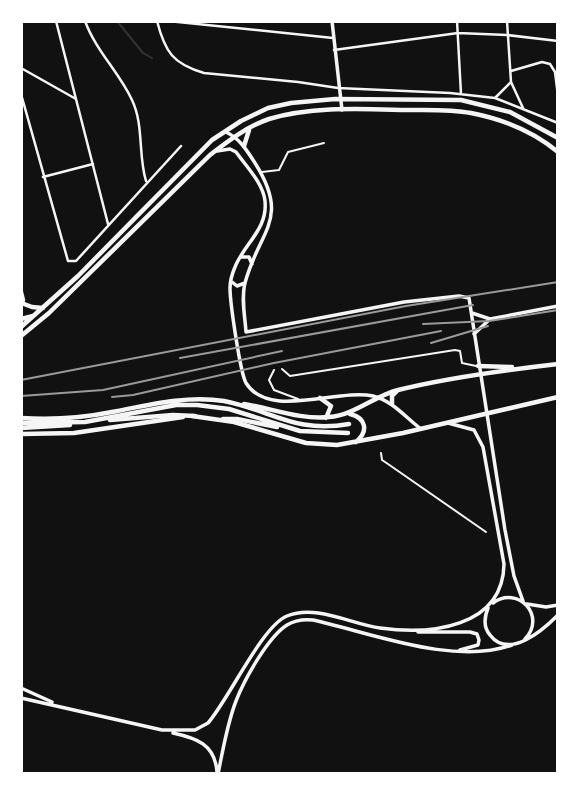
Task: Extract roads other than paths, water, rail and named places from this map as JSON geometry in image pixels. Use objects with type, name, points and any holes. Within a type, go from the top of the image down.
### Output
[{"type":"main road","points":[[21,327],[44,308],[207,145],[223,131],[256,113],[279,105],[340,99],[461,100],[495,107],[531,122],[558,138]]},
{"type":"main road","points":[[372,109],[379,100]]},
{"type":"main road","points":[[390,110],[397,100]]},
{"type":"main road","points":[[23,336],[207,158],[252,126],[294,113],[372,109],[460,111],[484,116],[530,133],[558,152]]},
{"type":"main road","points":[[244,146],[252,126]]},
{"type":"main road","points":[[207,145],[204,150],[207,158]]},
{"type":"main road","points":[[22,306],[44,308]]},
{"type":"main road","points":[[21,319],[34,316]]},
{"type":"main road","points":[[21,420],[86,416],[174,401],[225,402],[326,418],[345,414],[397,390],[520,368],[558,364]]},
{"type":"main road","points":[[478,366],[520,368]]},
{"type":"main road","points":[[392,404],[392,397],[397,390]]},
{"type":"main road","points":[[223,419],[306,443],[337,445],[421,429],[558,397]]},
{"type":"main road","points":[[320,398],[331,406],[326,418]]},
{"type":"main road","points":[[225,402],[300,426],[329,428],[349,424]]},
{"type":"main road","points":[[21,428],[58,427],[168,407],[197,405],[229,409],[292,429]]},
{"type":"main road","points":[[345,414],[357,416],[364,424],[363,434],[355,443]]},
{"type":"main road","points":[[21,435],[74,433],[195,416]]},
{"type":"main road","points":[[102,420],[195,416],[237,419],[315,433],[348,433]]},
{"type":"main road","points":[[21,420],[85,422]]},
{"type":"street","points":[[56,21],[108,223]]},
{"type":"street","points":[[85,21],[90,37],[133,102],[146,182]]},
{"type":"street","points":[[157,21],[166,48],[178,62],[204,73],[338,88],[495,98],[558,123]]},
{"type":"street","points":[[169,21],[333,38]]},
{"type":"street","points":[[332,21],[342,110]]},
{"type":"street","points":[[457,21],[461,94]]},
{"type":"street","points":[[507,21],[511,82],[523,110]]},
{"type":"street","points":[[334,50],[458,33],[558,41]]},
{"type":"street","points":[[511,71],[542,62],[550,64],[555,72],[558,96]]},
{"type":"street","points":[[21,68],[76,99]]},
{"type":"street","points":[[495,98],[511,82]]},
{"type":"street","points":[[338,88],[352,100]]},
{"type":"street","points":[[21,94],[65,258],[72,262],[181,146]]},
{"type":"street","points":[[223,131],[244,146],[272,197],[267,232],[245,283],[246,332],[404,302],[459,296],[469,298],[485,412],[514,576],[531,611],[533,627],[523,640]]},
{"type":"street","points":[[260,172],[279,170],[288,152],[324,143]]},
{"type":"street","points":[[236,152],[237,146],[244,146]]},
{"type":"street","points":[[214,153],[228,149],[236,152],[259,185],[266,205],[260,229],[239,258],[230,280],[241,364],[247,384],[270,400],[303,400],[364,394],[392,404],[421,429]]},
{"type":"street","points":[[43,177],[93,164]]},
{"type":"street","points":[[239,258],[249,257],[252,266]]},
{"type":"street","points":[[230,280],[237,286],[245,283]]},
{"type":"street","points":[[21,288],[22,306]]},
{"type":"street","points":[[471,312],[490,319],[558,306]]},
{"type":"street","points":[[355,309],[356,314]]},
{"type":"street","points":[[474,334],[490,319]]},
{"type":"street","points":[[282,369],[290,376],[454,350],[460,351],[462,363],[478,366]]},
{"type":"street","points":[[274,370],[270,380],[274,390],[303,400]]},
{"type":"street","points":[[445,423],[474,430],[483,447],[504,564],[502,583],[485,621],[488,634],[498,642],[512,645]]},
{"type":"street","points":[[381,453],[382,460],[486,532]]},
{"type":"street","points":[[411,631],[456,624],[502,597],[510,596],[525,603],[546,607],[558,605]]},
{"type":"street","points":[[162,730],[195,730],[208,723],[267,634],[284,617],[308,612],[378,628],[434,634],[470,632],[479,637],[479,643],[474,648],[444,651]]},
{"type":"street","points":[[217,774],[237,699],[265,650],[285,626],[303,619],[313,620],[444,651],[487,652],[535,635],[558,615]]},
{"type":"street","points":[[21,688],[57,705]]},
{"type":"street","points":[[21,698],[193,738],[206,745],[216,760],[217,774]]},
{"type":"waterway","points":[[117,21],[143,53],[152,58]]},
{"type":"railway","points":[[21,380],[406,306],[558,282]]},
{"type":"railway","points":[[180,358],[473,305]]},
{"type":"railway","points":[[423,324],[489,321],[558,310]]},
{"type":"railway","points":[[431,343],[488,326]]},
{"type":"railway","points":[[112,397],[133,395],[274,363],[441,331]]},
{"type":"railway","points":[[21,396],[103,390],[282,351]]}]
